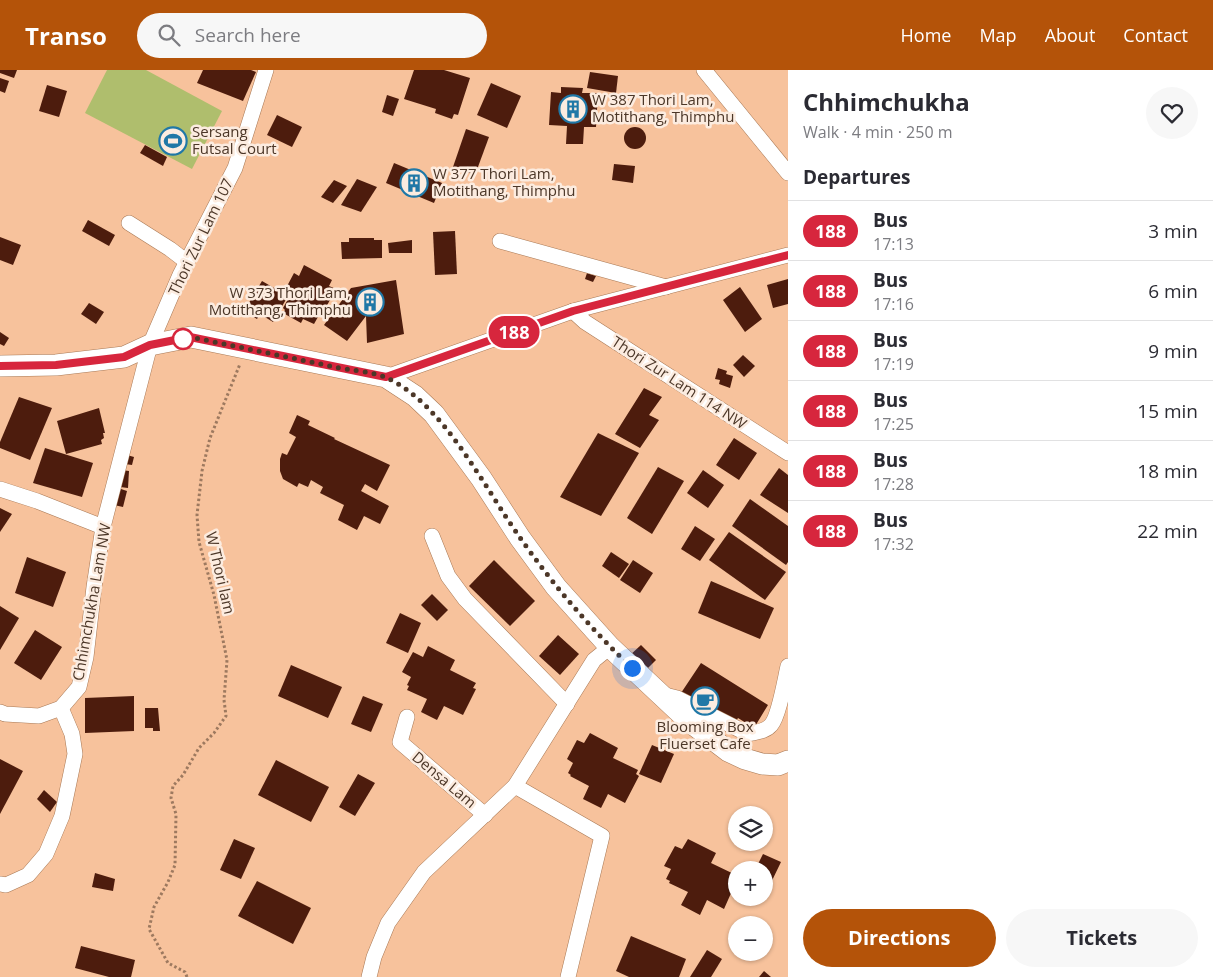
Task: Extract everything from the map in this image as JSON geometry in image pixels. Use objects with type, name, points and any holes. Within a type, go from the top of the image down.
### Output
[{"type":"main road","points":[[0,366],[56,365],[124,357],[150,345],[190,337],[386,377],[415,396],[434,414],[481,478],[520,538],[556,587],[610,647],[660,695],[716,743],[736,755],[762,764],[778,765],[788,761]]},
{"type":"street","name":"Thori Zur Lam 107","points":[[150,345],[187,262],[235,168],[266,70]]},
{"type":"street","points":[[704,70],[788,173]]},
{"type":"street","points":[[129,223],[187,262]]},
{"type":"street","points":[[500,241],[668,287]]},
{"type":"street","points":[[386,377],[573,311],[788,255]]},
{"type":"street","name":"Thori Zur Lam 114 NW","points":[[573,311],[585,322],[788,453]]},
{"type":"street","name":"Chhimchukha Lam NW","points":[[61,708],[79,687],[86,657],[103,528],[150,345]]},
{"type":"street","points":[[0,489],[37,501],[103,528]]},
{"type":"street","points":[[432,536],[448,576],[465,599],[567,704]]},
{"type":"street","points":[[369,977],[374,958],[388,923],[424,872],[515,786],[594,660],[610,647]]},
{"type":"street","points":[[660,695],[677,698],[748,734],[761,732],[771,725],[776,714],[788,666]]},
{"type":"street","points":[[0,712],[39,716],[61,708],[72,734],[75,754],[62,816],[46,854],[28,875],[6,886],[0,884]]},
{"type":"street","name":"Densa Lam","points":[[407,716],[400,742],[485,814]]},
{"type":"street","points":[[515,786],[602,836],[568,977]]},
{"type":"path","name":"W Thori lam","points":[[187,977],[185,972],[168,963],[149,930],[154,907],[168,882],[175,864],[176,814],[171,798],[174,786],[199,748],[214,733],[226,716],[224,700],[227,660],[214,595],[199,542],[196,516],[202,472],[210,438],[246,348]]},
{"type":"green space","name":"Sersang Futsal Court","points":[[107,70],[146,70],[222,111],[192,169],[85,113]]},
{"type":"building","points":[[0,70],[17,70],[14,78],[0,73]]},
{"type":"building","points":[[203,70],[251,70],[256,72],[243,101],[197,83]]},
{"type":"building","points":[[414,70],[444,70],[470,78],[458,115],[454,114],[452,119],[435,113],[436,109],[404,99]]},
{"type":"building","points":[[590,72],[618,76],[616,93],[587,88]]},
{"type":"building","points":[[0,78],[9,81],[5,93],[0,91]]},
{"type":"building","points":[[491,83],[521,96],[507,128],[477,115]]},
{"type":"building","points":[[47,85],[67,91],[59,117],[39,111]]},
{"type":"building","name":"W 387 Thori Lam, Motithang, Thimphu","points":[[561,87],[583,88],[582,93],[598,93],[596,127],[584,127],[583,144],[566,144],[567,126],[549,125],[551,92],[561,93]]},
{"type":"building","points":[[387,95],[399,99],[393,116],[382,112]]},
{"type":"building","points":[[277,115],[302,127],[292,147],[267,135]]},
{"type":"building","points":[[635,127],[643,130],[646,138],[643,146],[635,149],[627,146],[624,138],[627,130]]},
{"type":"building","points":[[466,129],[489,137],[475,175],[453,167]]},
{"type":"building","points":[[145,145],[167,157],[163,166],[140,153]]},
{"type":"building","name":"W 377 Thori Lam, Motithang, Thimphu","points":[[394,163],[442,183],[434,203],[386,183]]},
{"type":"building","points":[[614,164],[635,166],[633,183],[612,180]]},
{"type":"building","points":[[357,179],[377,187],[361,212],[341,205]]},
{"type":"building","points":[[334,180],[347,186],[333,203],[321,197]]},
{"type":"building","points":[[88,220],[115,235],[109,246],[82,231]]},
{"type":"building","points":[[455,231],[457,274],[435,275],[433,232]]},
{"type":"building","points":[[0,237],[21,245],[13,265],[0,260]]},
{"type":"building","points":[[349,238],[374,238],[374,240],[382,240],[382,258],[342,259],[341,242],[349,242]]},
{"type":"building","points":[[412,240],[412,253],[389,253],[388,243]]},
{"type":"building","points":[[304,265],[332,280],[329,286],[336,289],[314,324],[303,319],[301,323],[283,313],[285,310],[283,308],[291,294],[285,290],[294,273],[299,276]]},
{"type":"building","points":[[587,273],[596,276],[593,282],[585,279]]},
{"type":"building","points":[[788,279],[788,304],[773,308],[767,285]]},
{"type":"building","name":"W 373 Thori Lam, Motithang, Thimphu","points":[[396,280],[404,334],[367,343],[366,316],[347,341],[324,325],[351,288]]},
{"type":"building","points":[[262,281],[288,296],[273,322],[260,314],[257,319],[244,311]]},
{"type":"building","points":[[740,287],[762,319],[745,332],[723,300]]},
{"type":"building","points":[[89,303],[104,312],[96,324],[81,314]]},
{"type":"building","points":[[0,332],[9,338],[4,346],[0,344]]},
{"type":"building","points":[[743,355],[755,366],[744,377],[733,365]]},
{"type":"building","points":[[718,368],[727,371],[726,374],[733,376],[730,388],[719,384],[720,380],[715,379]]},
{"type":"building","points":[[644,388],[662,397],[649,415],[659,420],[640,448],[615,434]]},
{"type":"building","points":[[19,397],[52,408],[30,460],[0,448],[0,442]]},
{"type":"building","points":[[99,408],[105,433],[103,433],[104,438],[101,440],[102,444],[66,454],[57,421]]},
{"type":"building","points":[[297,415],[310,421],[308,425],[334,439],[390,465],[377,491],[365,484],[361,491],[389,506],[380,524],[364,516],[357,530],[338,520],[344,505],[320,493],[323,487],[311,480],[308,487],[299,483],[297,487],[283,479],[280,471],[280,459],[282,453],[287,455],[296,437],[289,433]]},
{"type":"building","points":[[598,433],[639,453],[601,516],[560,497]]},
{"type":"building","points":[[734,438],[757,453],[739,480],[716,465]]},
{"type":"building","points":[[45,448],[93,463],[82,497],[33,483]]},
{"type":"building","points":[[127,455],[134,457],[132,465],[125,464]]},
{"type":"building","points":[[658,467],[684,481],[652,534],[627,518]]},
{"type":"building","points":[[779,468],[788,475],[788,513],[760,495]]},
{"type":"building","points":[[122,470],[129,471],[128,488],[120,487]]},
{"type":"building","points":[[703,470],[724,485],[708,508],[687,493]]},
{"type":"building","points":[[118,488],[127,491],[123,507],[114,505]]},
{"type":"building","points":[[750,499],[788,526],[788,562],[786,565],[732,526]]},
{"type":"building","points":[[0,508],[12,514],[0,532]]},
{"type":"building","points":[[695,526],[715,539],[700,561],[681,549]]},
{"type":"building","points":[[729,532],[786,572],[765,600],[709,560]]},
{"type":"building","points":[[611,552],[629,564],[619,578],[602,566]]},
{"type":"building","points":[[27,557],[66,572],[53,607],[15,593]]},
{"type":"building","points":[[494,560],[535,601],[510,626],[469,586]]},
{"type":"building","points":[[633,560],[653,573],[640,593],[620,580]]},
{"type":"building","points":[[711,581],[774,608],[760,639],[698,613]]},
{"type":"building","points":[[432,594],[448,610],[437,621],[421,605]]},
{"type":"building","points":[[0,606],[19,618],[0,650]]},
{"type":"building","points":[[400,613],[421,623],[408,653],[386,643]]},
{"type":"building","points":[[35,630],[62,647],[41,680],[14,663]]},
{"type":"building","points":[[558,635],[579,654],[560,675],[539,656]]},
{"type":"building","points":[[641,645],[656,660],[645,671],[629,656]]},
{"type":"building","points":[[428,646],[455,660],[450,670],[476,683],[473,688],[476,689],[463,715],[444,706],[437,720],[421,712],[427,699],[407,690],[411,677],[402,672],[413,652],[423,657]]},
{"type":"building","points":[[701,663],[768,705],[754,728],[738,718],[733,726],[681,693]]},
{"type":"building","points":[[291,665],[342,687],[328,718],[278,696]]},
{"type":"building","points":[[134,696],[134,731],[85,733],[85,698]]},
{"type":"building","points":[[363,696],[383,704],[371,732],[351,724]]},
{"type":"building","points":[[145,708],[158,708],[160,731],[153,731],[153,728],[145,728]]},
{"type":"building","points":[[590,733],[618,748],[613,758],[638,770],[636,774],[639,776],[625,803],[608,794],[601,808],[583,799],[589,786],[568,773],[573,763],[567,759],[577,740],[584,743]]},
{"type":"building","points":[[652,745],[674,754],[661,783],[639,774]]},
{"type":"building","points":[[0,759],[23,771],[0,814]]},
{"type":"building","points":[[276,760],[329,787],[311,822],[258,795]]},
{"type":"building","points":[[358,774],[375,783],[355,816],[339,807]]},
{"type":"building","points":[[44,790],[57,802],[50,812],[37,799]]},
{"type":"building","points":[[234,839],[255,848],[241,879],[220,870]]},
{"type":"building","points":[[688,839],[716,853],[711,863],[728,871],[728,900],[724,909],[707,900],[700,915],[681,905],[688,892],[669,883],[670,881],[666,879],[671,869],[664,866],[675,846],[682,849]]},
{"type":"building","points":[[763,854],[781,862],[773,878],[773,861],[760,861]]},
{"type":"building","points":[[95,873],[115,879],[113,891],[92,887]]},
{"type":"building","points":[[257,881],[311,908],[293,944],[238,916]]},
{"type":"building","points":[[631,936],[686,959],[679,977],[629,977],[616,971]]},
{"type":"building","points":[[81,946],[135,960],[131,977],[109,977],[75,968]]},
{"type":"building","points":[[707,950],[722,959],[711,977],[690,977]]},
{"type":"building","points":[[764,971],[771,977],[759,977]]},
{"type":"bus line","name":"188","points":[[0,366],[56,365],[124,357],[150,345],[190,337],[386,377],[573,311],[788,255]]},
{"type":"place","name":"W 387 Thori Lam, Motithang, Thimphu","points":[[573,109]]},
{"type":"place","name":"Sersang Futsal Court","points":[[173,141]]},
{"type":"place","name":"W 377 Thori Lam, Motithang, Thimphu","points":[[414,183]]},
{"type":"place","name":"W 373 Thori Lam, Motithang, Thimphu","points":[[370,302]]},
{"type":"place","name":"Blooming Box Fluerset Cafe","points":[[705,701]]},
{"type":"route","points":[[183,339],[177,340],[190,337],[386,377],[415,396],[434,414],[481,478],[520,538],[556,587],[575,610],[632,668]]}]
